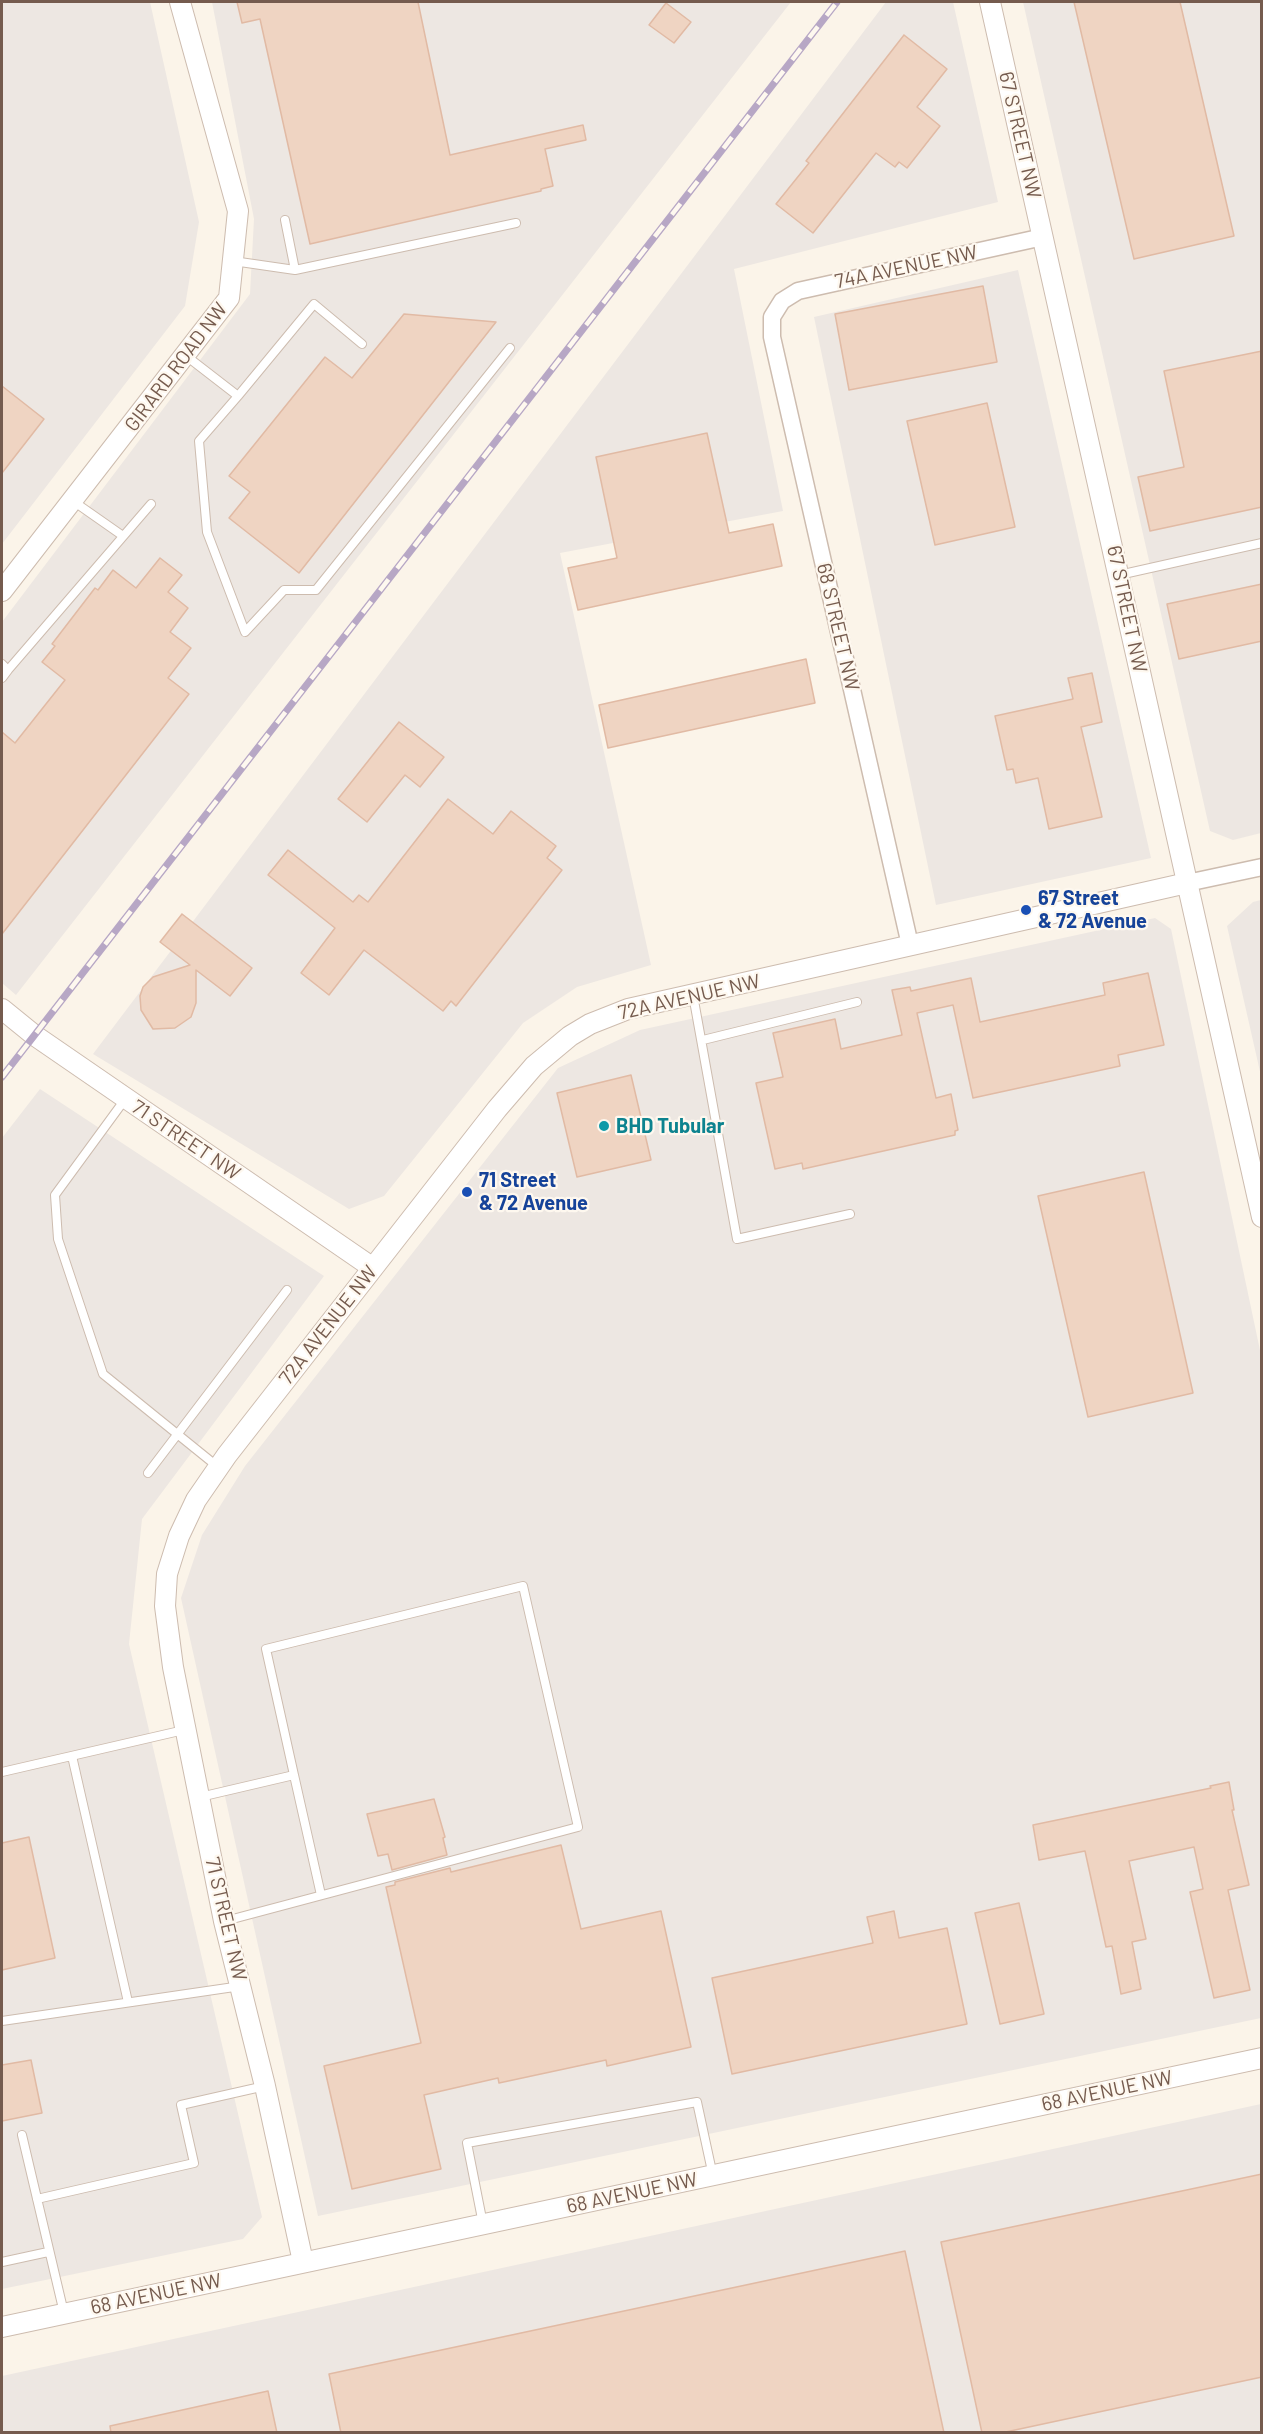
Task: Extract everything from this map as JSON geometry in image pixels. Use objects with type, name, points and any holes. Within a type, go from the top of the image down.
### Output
[{"type":"street","name":"GIRARD ROAD NW","points":[[2,591],[229,298],[238,211],[180,2]]},
{"type":"street","name":"67 STREET NW","points":[[990,2],[1262,1217]]},
{"type":"street","name":"74A AVENUE NW","points":[[776,309],[788,295],[798,291],[1043,237]]},
{"type":"street","name":"68 STREET NW","points":[[776,309],[772,317],[772,337],[910,945]]},
{"type":"street","name":"72A AVENUE NW","points":[[167,1574],[179,1536],[196,1500],[219,1467],[497,1109],[534,1066],[553,1048],[607,1017],[693,995],[1262,867]]},
{"type":"street","name":"71 STREET NW","points":[[2,1009],[126,1098],[373,1268]]},
{"type":"street","name":"71 STREET NW","points":[[167,1574],[165,1606],[184,1730],[224,1921],[265,2086],[303,2262]]},
{"type":"street","name":"68 AVENUE NW","points":[[2,2327],[1262,2058]]},
{"type":"lane","points":[[285,220],[295,270]]},
{"type":"lane","points":[[233,261],[295,270],[516,223]]},
{"type":"lane","points":[[362,344],[315,304],[199,441],[207,532],[245,632],[284,590],[316,590],[510,348]]},
{"type":"lane","points":[[185,354],[238,396]]},
{"type":"lane","points":[[73,501],[123,536]]},
{"type":"lane","points":[[2,678],[5,667],[151,504]]},
{"type":"lane","points":[[1119,575],[1262,543]]},
{"type":"lane","points":[[693,995],[738,1239],[850,1214]]},
{"type":"lane","points":[[703,1040],[857,1002]]},
{"type":"lane","points":[[126,1098],[55,1195],[58,1239],[103,1374],[219,1467]]},
{"type":"lane","points":[[148,1473],[287,1290]]},
{"type":"lane","points":[[224,1921],[578,1827],[523,1586],[266,1649],[321,1895]]},
{"type":"lane","points":[[2,1772],[184,1730]]},
{"type":"lane","points":[[72,1756],[128,2002]]},
{"type":"lane","points":[[198,1798],[294,1775]]},
{"type":"lane","points":[[2,2021],[241,1986]]},
{"type":"lane","points":[[37,2199],[194,2163],[182,2105],[265,2086]]},
{"type":"lane","points":[[483,2224],[467,2143],[697,2102],[713,2176]]},
{"type":"lane","points":[[22,2135],[64,2313]]},
{"type":"lane","points":[[2,2262],[48,2252]]},
{"type":"shaded area","points":[[2,2],[150,2],[199,222],[185,306],[2,544]]},
{"type":"shaded area","points":[[212,2],[791,2],[16,995],[2,983],[2,622],[250,294],[254,219]]},
{"type":"shaded area","points":[[886,2],[953,2],[998,202],[734,269],[783,511],[560,553],[651,965],[577,987],[523,1023],[384,1196],[349,1209],[93,1054]]},
{"type":"shaded area","points":[[1023,2],[1261,2],[1261,833],[1233,840],[1210,831]]},
{"type":"shaded area","points":[[1018,270],[1151,858],[936,905],[814,317]]},
{"type":"shaded area","points":[[1262,900],[1261,1076],[1227,926],[1253,902]]},
{"type":"shaded area","points":[[1155,918],[1171,929],[1261,1355],[1261,2018],[318,2216],[181,1598],[202,1535],[245,1466],[558,1068],[640,1030]]},
{"type":"shaded area","points":[[40,1089],[324,1276],[142,1519],[129,1644],[262,2217],[243,2239],[2,2289],[2,1138]]},
{"type":"shaded area","points":[[1261,2104],[1261,2432],[2,2432],[2,2376]]},
{"type":"building","points":[[237,2],[418,2],[450,155],[583,125],[586,140],[545,149],[553,186],[541,189],[541,191],[310,244],[260,19],[242,23]]},
{"type":"building","points":[[1074,2],[1180,2],[1234,236],[1134,259]]},
{"type":"building","points":[[666,3],[691,22],[674,43],[649,25]]},
{"type":"building","points":[[904,35],[947,69],[917,107],[940,126],[907,168],[899,162],[895,167],[876,153],[813,233],[776,204],[809,163],[806,161]]},
{"type":"building","points":[[983,286],[997,362],[849,390],[835,314]]},
{"type":"building","points":[[404,314],[496,322],[299,573],[229,518],[250,492],[229,476],[325,357],[352,378]]},
{"type":"building","points":[[1262,351],[1262,507],[1150,531],[1138,477],[1184,467],[1164,371]]},
{"type":"building","points":[[2,386],[44,419],[2,473]]},
{"type":"building","points":[[987,403],[1015,527],[935,545],[907,421]]},
{"type":"building","points":[[707,433],[729,533],[773,524],[782,566],[578,610],[568,568],[617,558],[596,457]]},
{"type":"building","points":[[160,558],[182,575],[168,592],[188,608],[170,632],[191,648],[168,678],[189,694],[2,934],[2,732],[15,743],[65,680],[42,662],[55,646],[52,644],[95,588],[98,590],[113,570],[136,588]]},
{"type":"building","points":[[1262,584],[1262,641],[1179,659],[1167,604]]},
{"type":"building","points":[[806,659],[815,703],[608,748],[599,705]]},
{"type":"building","points":[[1092,673],[1102,722],[1081,727],[1102,817],[1049,829],[1038,778],[1016,783],[1013,769],[1007,770],[995,716],[1073,699],[1068,678]]},
{"type":"building","points":[[399,722],[444,757],[420,787],[405,775],[367,822],[338,799]]},
{"type":"building","points":[[448,799],[493,834],[511,811],[556,846],[547,858],[562,870],[456,1006],[451,1001],[443,1011],[364,950],[329,995],[301,973],[335,928],[268,875],[288,850],[353,902],[359,895],[368,902]]},
{"type":"building","points":[[182,914],[252,968],[230,996],[196,970],[196,1003],[191,1017],[175,1028],[153,1029],[141,1010],[140,996],[143,987],[153,977],[190,965],[160,942]]},
{"type":"building","points":[[1148,973],[1164,1045],[1118,1055],[1120,1066],[973,1098],[953,1005],[917,1013],[936,1098],[951,1094],[958,1130],[955,1131],[955,1135],[803,1169],[802,1163],[775,1169],[756,1083],[783,1077],[773,1033],[835,1019],[841,1049],[902,1035],[892,990],[910,987],[911,991],[971,978],[980,1022],[1105,995],[1103,983]]},
{"type":"building","name":"BHD Tubular","points":[[631,1075],[651,1160],[577,1177],[557,1093]]},
{"type":"building","points":[[1144,1172],[1193,1393],[1088,1417],[1038,1196]]},
{"type":"building","points":[[1229,1782],[1234,1810],[1232,1810],[1249,1885],[1228,1890],[1250,1990],[1214,1998],[1190,1892],[1203,1889],[1194,1847],[1129,1861],[1146,1939],[1132,1942],[1141,1989],[1121,1994],[1112,1946],[1106,1947],[1085,1851],[1039,1860],[1033,1825],[1211,1788],[1210,1786]]},
{"type":"building","points":[[434,1799],[445,1837],[443,1838],[447,1855],[392,1870],[388,1854],[378,1856],[367,1814]]},
{"type":"building","points":[[29,1837],[55,1958],[2,1970],[2,1843]]},
{"type":"building","points":[[561,1845],[581,1929],[661,1911],[691,2047],[607,2066],[606,2060],[499,2083],[498,2078],[424,2095],[441,2169],[352,2189],[324,2066],[421,2043],[386,1887],[395,1885],[395,1882],[450,1868],[451,1872]]},
{"type":"building","points":[[1019,1903],[1044,2014],[1000,2024],[975,1913]]},
{"type":"building","points":[[894,1911],[899,1938],[947,1928],[967,2024],[732,2074],[712,1978],[873,1943],[867,1917]]},
{"type":"building","points":[[31,2060],[42,2113],[2,2121],[2,2065]]},
{"type":"building","points":[[1262,2174],[1262,2377],[1001,2433],[982,2433],[941,2242]]},
{"type":"building","points":[[905,2251],[944,2433],[341,2433],[329,2374]]},
{"type":"building","points":[[268,2391],[277,2433],[111,2433],[110,2426]]},
{"type":"railway","points":[[2,1077],[837,2]]},
{"type":"place","name":"67 Street & 72 Avenue","points":[[1026,910]]},
{"type":"place","name":"BHD Tubular","points":[[604,1126]]},
{"type":"place","name":"71 Street & 72 Avenue","points":[[467,1192]]}]
